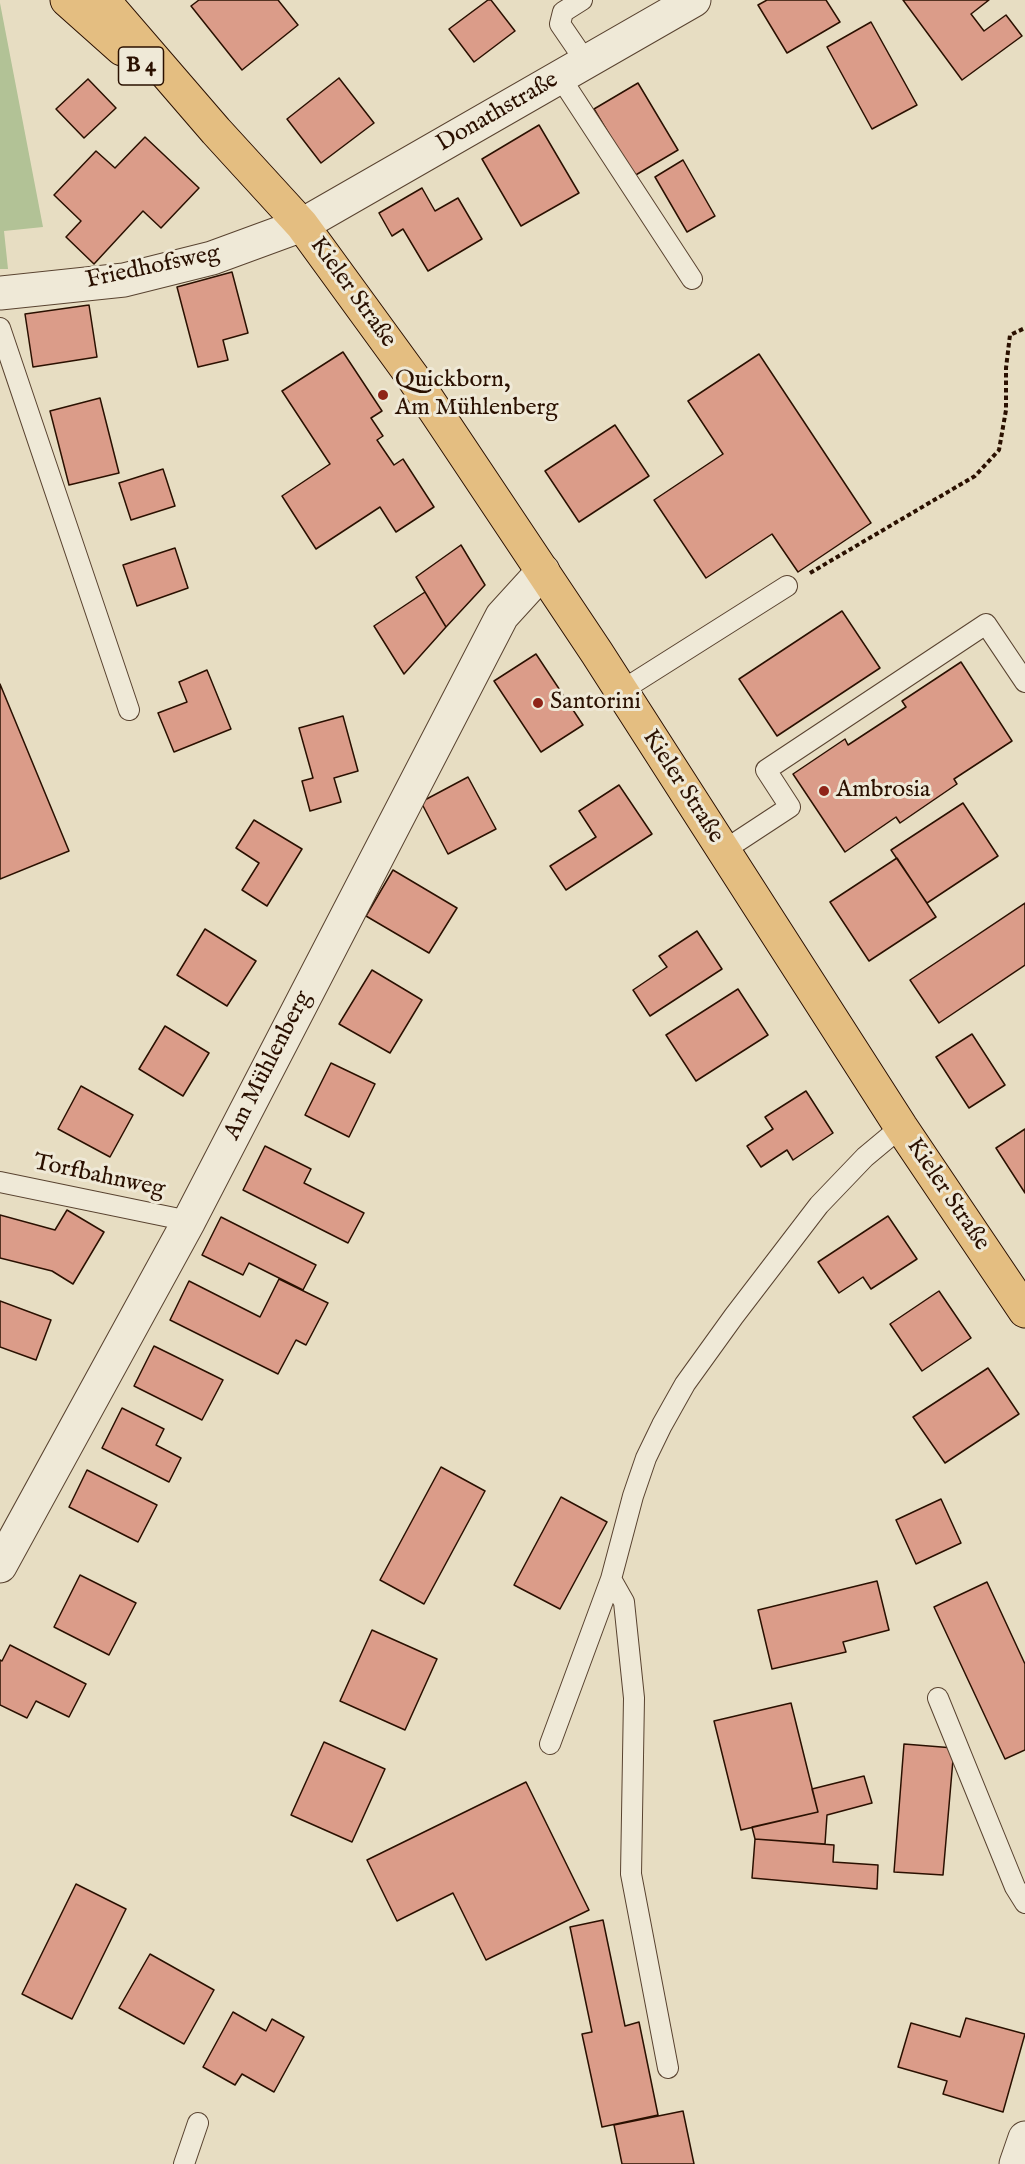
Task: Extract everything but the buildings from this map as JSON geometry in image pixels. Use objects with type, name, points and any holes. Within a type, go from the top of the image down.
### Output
[{"type":"main road","name":"Kieler Straße","points":[[67,0],[216,131]]},
{"type":"main road","name":"Kieler Straße","points":[[103,0],[216,131],[302,225],[412,376],[543,571],[901,1127],[1025,1311]]},
{"type":"street","name":"Donathstraße","points":[[302,225],[694,0]]},
{"type":"street","name":"Friedhofsweg","points":[[0,293],[124,280],[212,258],[302,225]]},
{"type":"street","name":"Am Mühlenberg","points":[[3,1555],[189,1221],[502,616],[543,571]]},
{"type":"street","points":[[1016,2164],[1025,2138]]},
{"type":"lane","points":[[582,0],[563,12],[560,24],[573,70],[692,279]]},
{"type":"lane","points":[[0,328],[129,710]]},
{"type":"lane","points":[[621,691],[787,586]]},
{"type":"lane","points":[[723,851],[790,807],[766,770],[986,624],[1025,682]]},
{"type":"lane","points":[[550,1744],[612,1579],[633,1496],[646,1458],[685,1384],[819,1205],[865,1157],[901,1127]]},
{"type":"lane","name":"Torfbahnweg","points":[[0,1182],[189,1221]]},
{"type":"lane","points":[[612,1579],[624,1602],[634,1698],[631,1874],[668,2068]]},
{"type":"lane","points":[[938,1698],[1015,1887],[1025,1903]]},
{"type":"lane","points":[[184,2164],[198,2123]]},
{"type":"path","points":[[787,586],[975,476],[999,450],[1006,410],[1006,368],[1010,335],[1025,328]]},
{"type":"green space","points":[[0,3],[43,227],[4,231],[8,269],[0,269]]},
{"type":"place","name":"Quickborn, Am Mühlenberg","points":[[383,395]]},
{"type":"place","name":"Santorini","points":[[538,703]]},
{"type":"place","name":"Ambrosia","points":[[824,791]]}]
